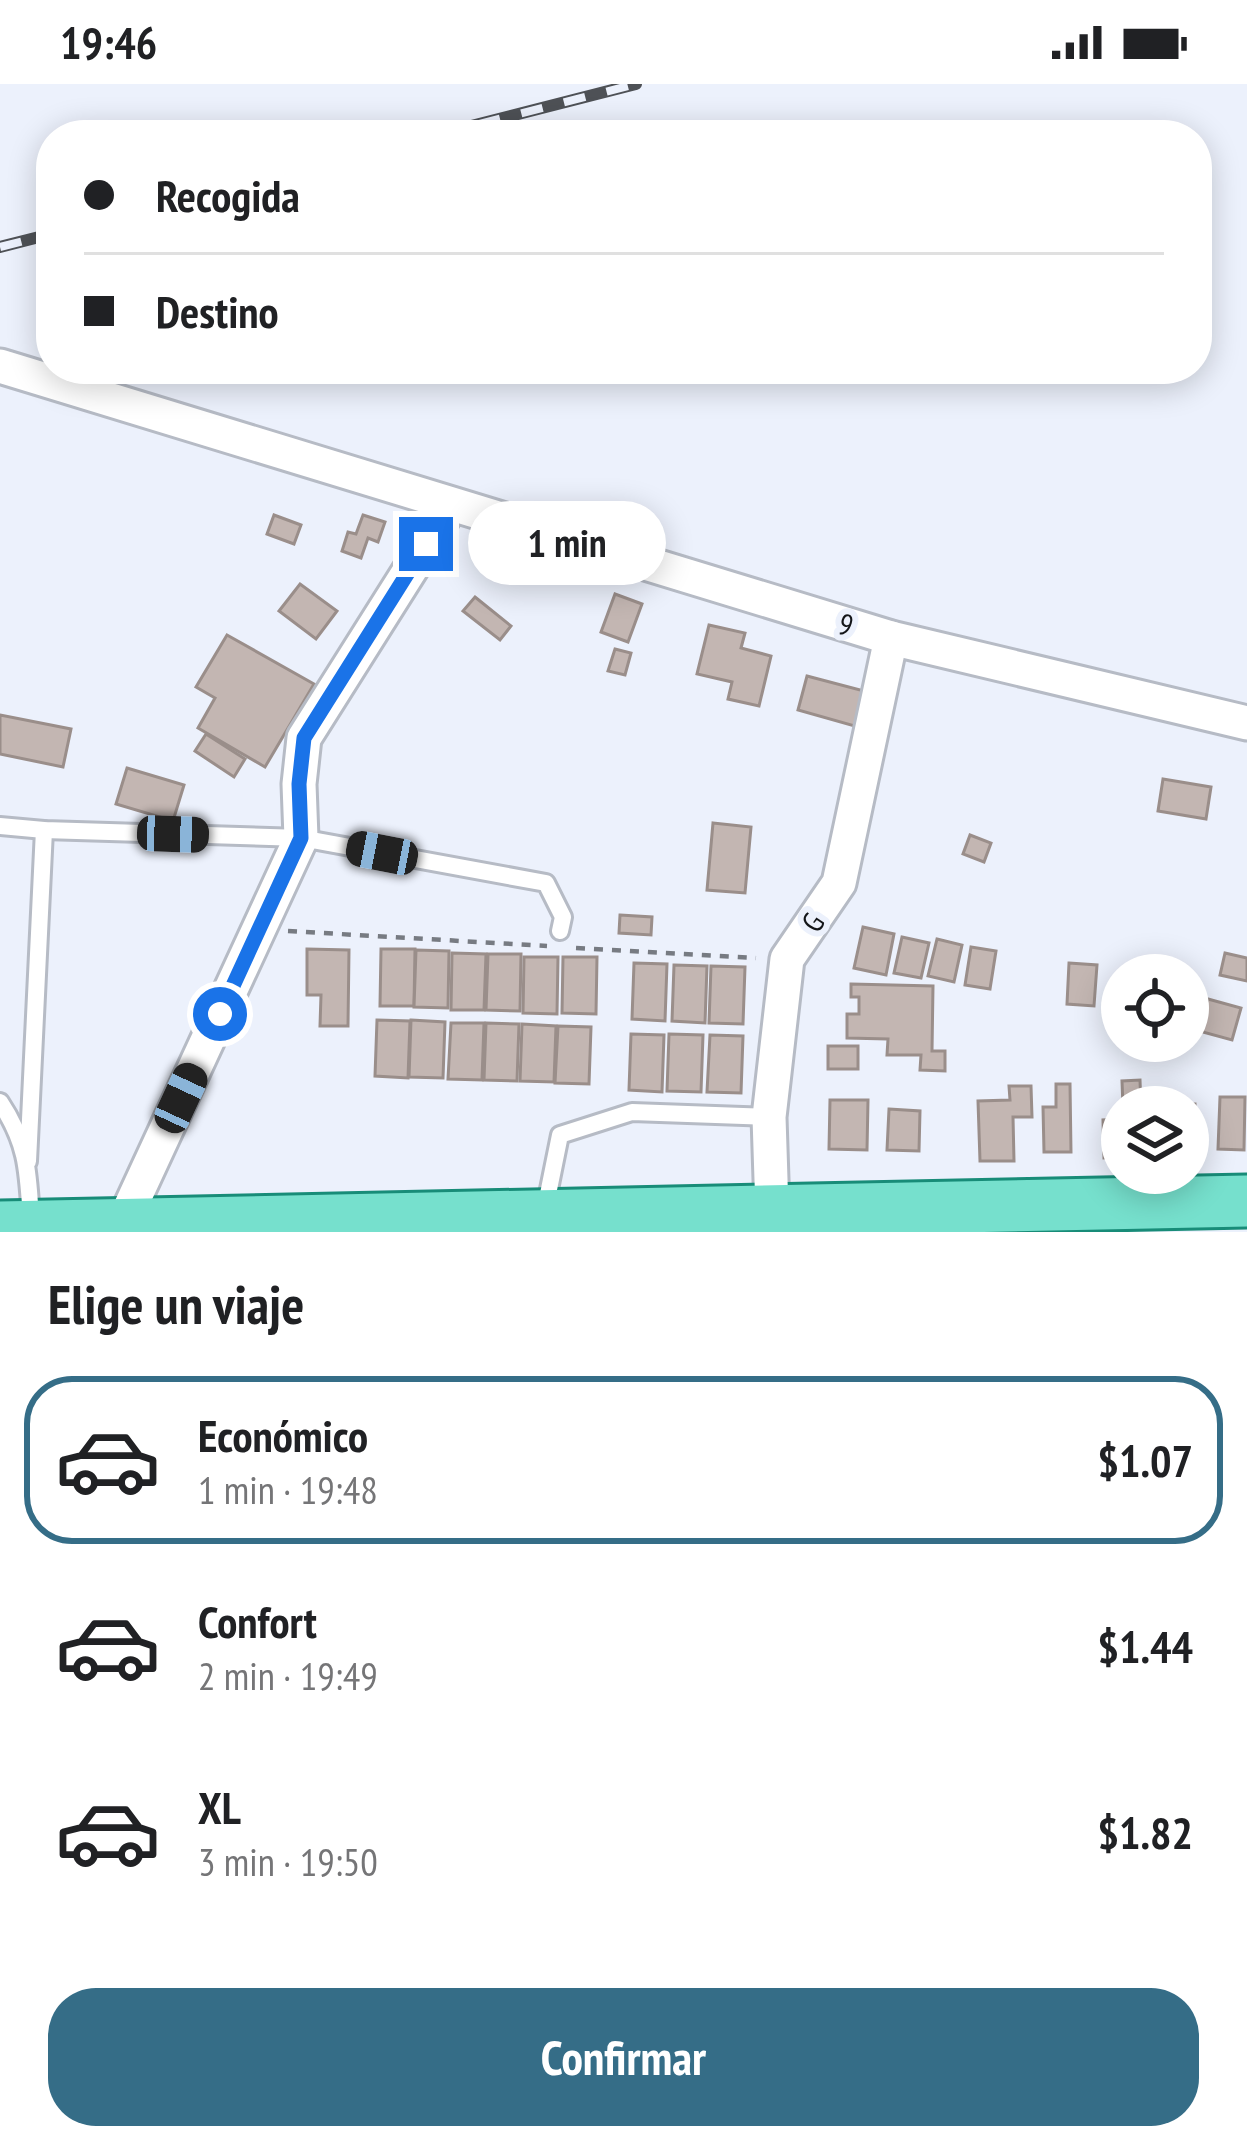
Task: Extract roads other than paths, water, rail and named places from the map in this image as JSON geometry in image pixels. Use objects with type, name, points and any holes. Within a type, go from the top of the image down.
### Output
[{"type":"main road","points":[[16,1226],[1247,1201]]},
{"type":"street","name":"9","points":[[0,366],[36,377]]},
{"type":"street","name":"9","points":[[58,384],[891,638],[1247,723]]},
{"type":"street","points":[[122,1225],[301,838],[299,784],[304,738],[451,505]]},
{"type":"street","name":"G","points":[[772,1211],[769,1117],[787,959],[839,883],[891,638]]},
{"type":"lane","points":[[0,826],[301,838],[545,883],[563,917],[557,939]]},
{"type":"lane","points":[[16,1226],[28,1162],[44,830]]},
{"type":"lane","points":[[0,1102],[28,1162]]},
{"type":"lane","points":[[544,1215],[560,1135],[632,1112],[769,1117]]},
{"type":"railway","points":[[495,120],[636,84]]},
{"type":"railway","points":[[0,247],[36,238]]}]
